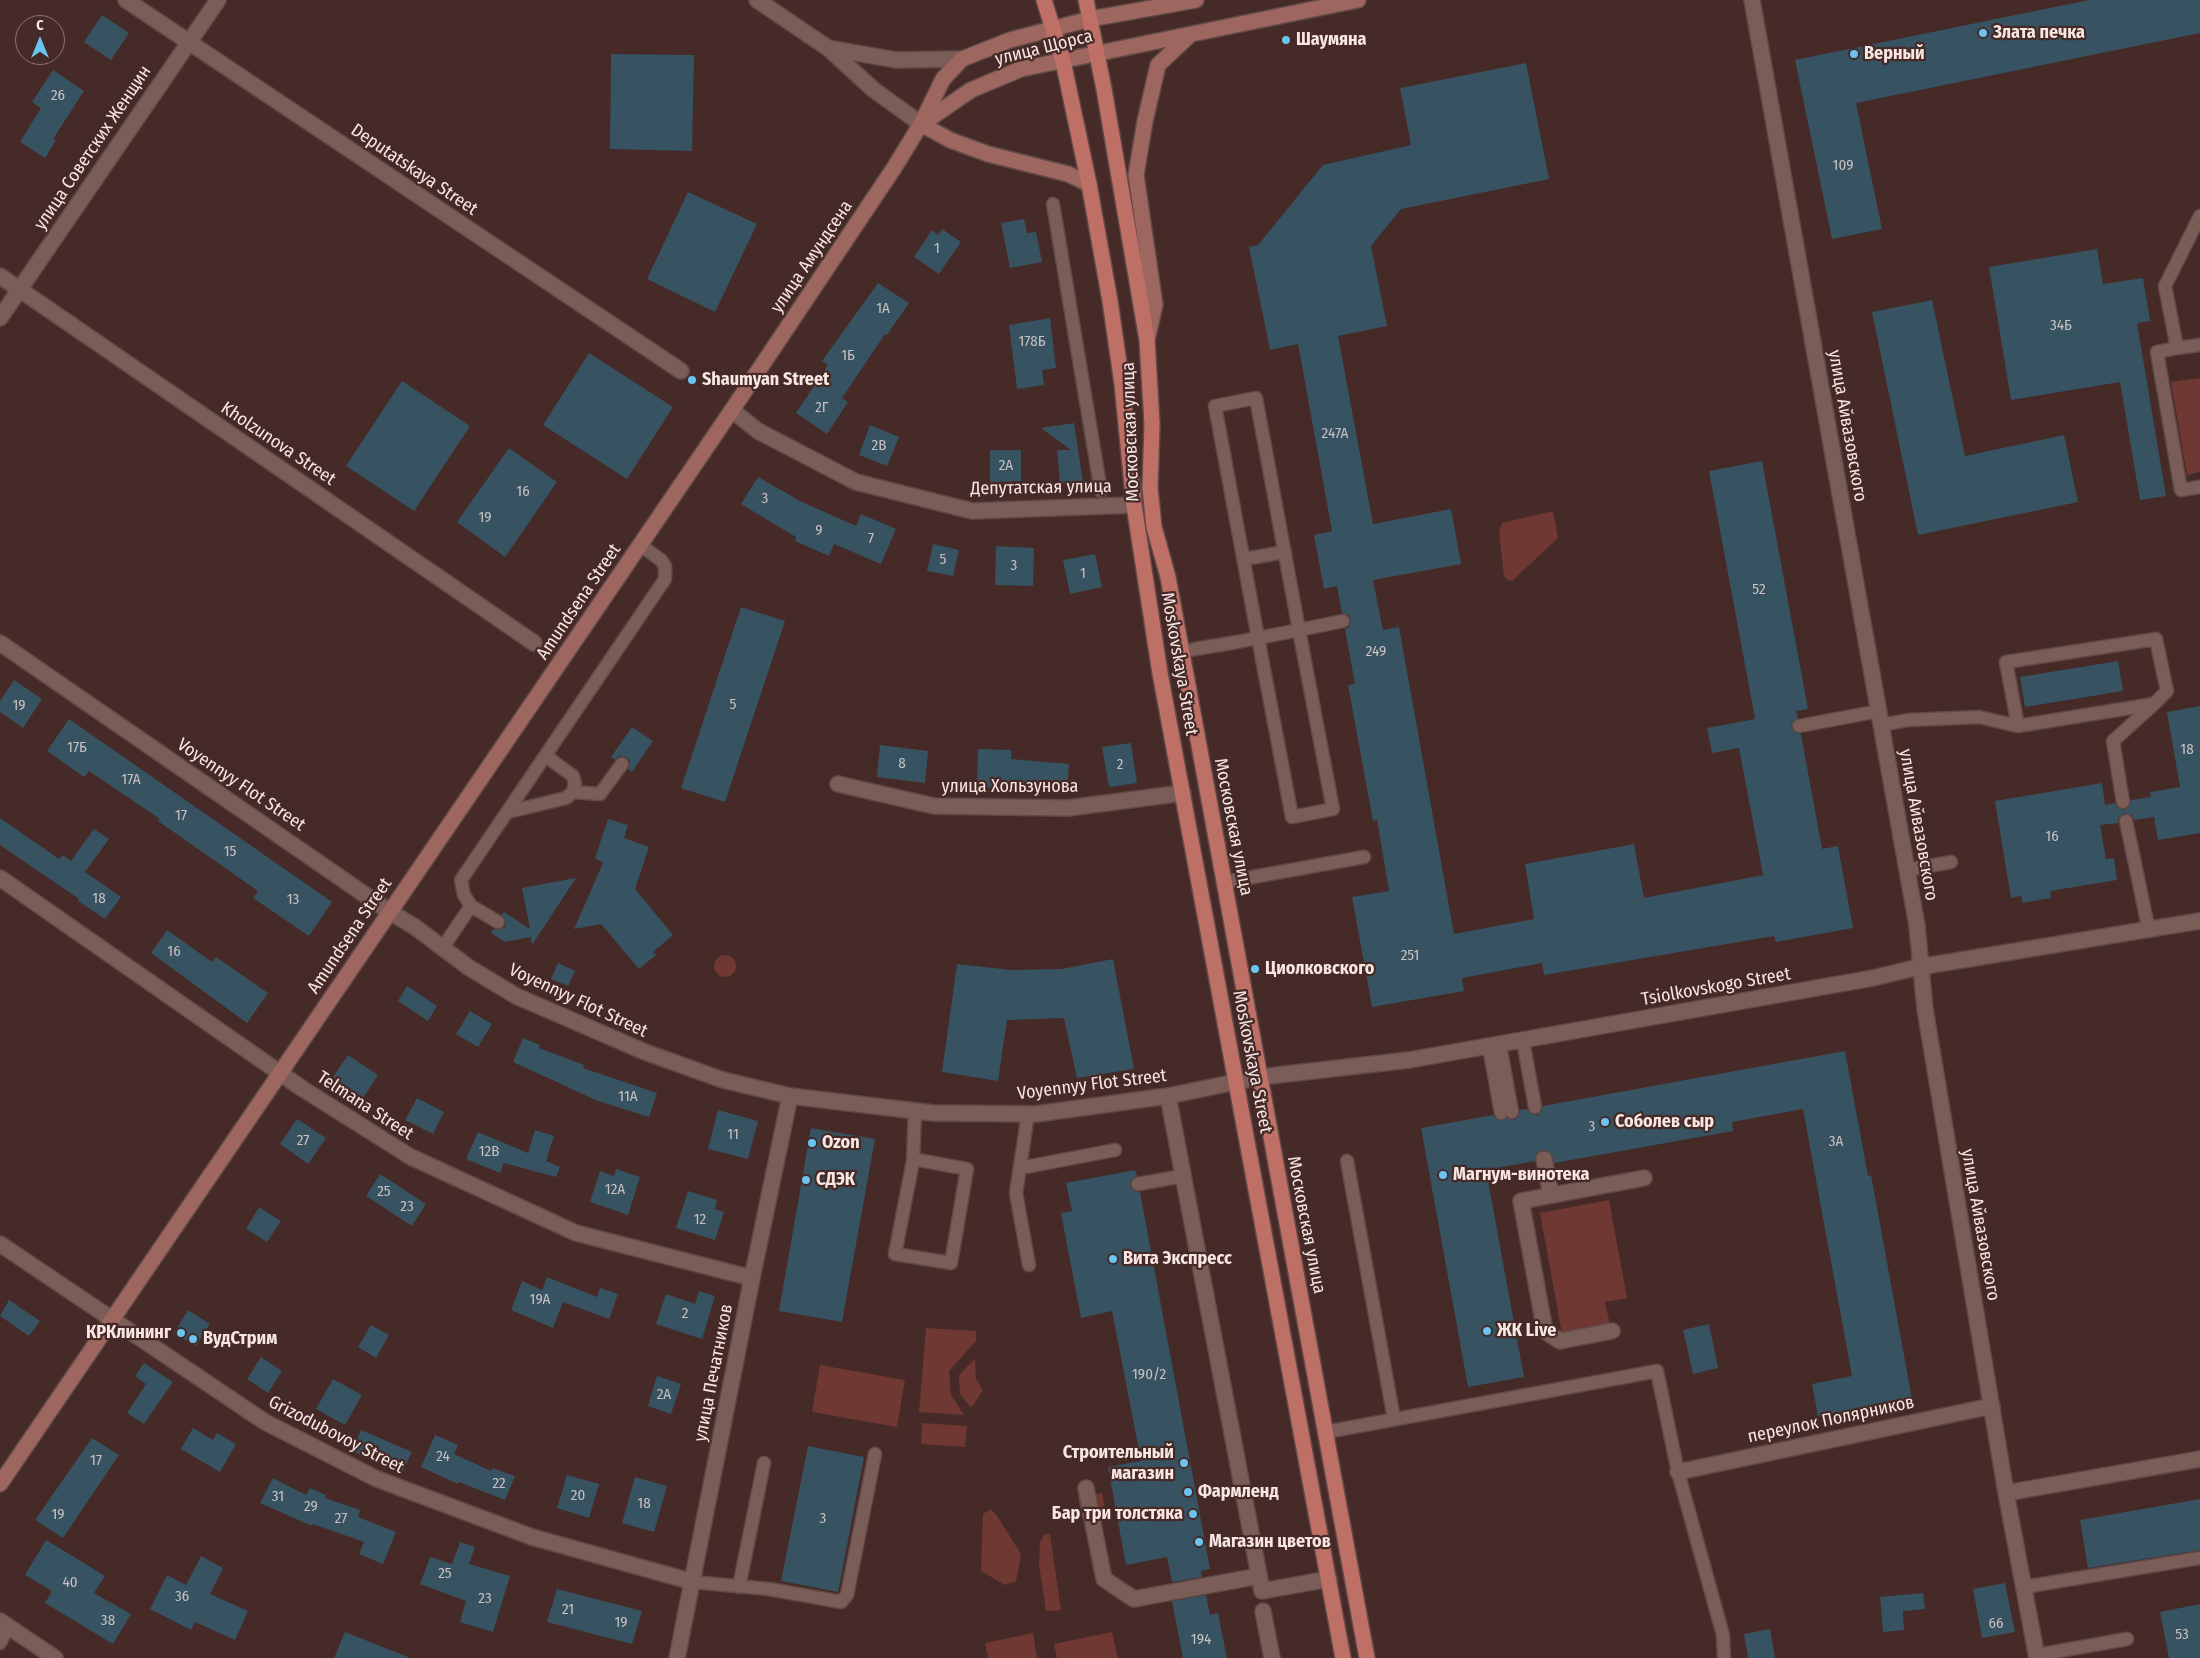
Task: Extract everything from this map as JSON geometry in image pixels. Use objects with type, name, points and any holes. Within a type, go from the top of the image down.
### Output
[{"type":"main road","name":"Московская улица","points":[[1044,0],[1063,61],[1089,184],[1120,375],[1134,505]]},
{"type":"main road","name":"Московская улица","points":[[1086,0],[1098,54],[1147,340],[1152,424],[1150,488],[1154,527],[1168,577],[1367,1658]]},
{"type":"main road","name":"улица Щорса","points":[[921,124],[943,79],[962,59],[1010,40],[1053,27],[1196,0]]},
{"type":"main road","name":"улица Щорса","points":[[921,124],[948,104],[995,79],[1021,69],[1358,0]]},
{"type":"main road","points":[[1147,340],[1155,305],[1136,175],[1144,121],[1158,65],[1191,35]]},
{"type":"main road","points":[[921,124],[950,140],[973,149],[1068,174],[1089,184]]},
{"type":"main road","name":"улица Амундсена","points":[[732,410],[921,124]]},
{"type":"main road","name":"Amundsena Street","points":[[0,1484],[732,410]]},
{"type":"main road","name":"Moskovskaya Street","points":[[1134,505],[1160,672],[1343,1658]]},
{"type":"street","name":"Deputatskaya Street","points":[[126,0],[681,371]]},
{"type":"street","name":"улица Советских Женщин","points":[[0,318],[218,0]]},
{"type":"street","points":[[757,0],[828,48],[874,90],[921,124]]},
{"type":"street","name":"улица Айвазовского","points":[[1752,0],[1917,926],[1919,967],[2006,1493],[2037,1657]]},
{"type":"street","points":[[828,48],[896,60],[962,59]]},
{"type":"street","name":"Kholzunova Street","points":[[0,276],[534,643]]},
{"type":"street","name":"Депутатская улица","points":[[732,410],[758,431],[856,482],[972,511],[1134,505]]},
{"type":"street","name":"Voyennyy Flot Street","points":[[0,643],[443,947],[468,967],[516,996],[645,1052],[723,1080],[790,1096],[915,1111],[1028,1114],[1168,1096],[1237,1082]]},
{"type":"street","name":"улица Хользунова","points":[[838,784],[934,806],[1068,808],[1183,793]]},
{"type":"street","name":"Telmana Street","points":[[0,878],[280,1072],[411,1158],[576,1233],[752,1278]]},
{"type":"street","name":"Tsiolkovskogo Street","points":[[1237,1082],[1260,1077],[1409,1060],[1494,1046],[1863,980],[1919,967],[2149,931],[2200,921]]},
{"type":"street","name":"улица Печатников","points":[[677,1658],[790,1096]]},
{"type":"street","points":[[1168,1096],[1262,1591],[1329,1579]]},
{"type":"street","points":[[1544,1159],[1551,1195]]},
{"type":"street","points":[[1612,1331],[1560,1341],[1545,1331],[1521,1201],[1644,1178]]},
{"type":"street","name":"Grizodubovoy Street","points":[[0,1244],[265,1422],[377,1479],[532,1537],[693,1582]]},
{"type":"street","name":"переулок Полярников","points":[[1678,1472],[1992,1406]]},
{"type":"street","points":[[2006,1493],[2200,1460]]},
{"type":"street","points":[[1086,1488],[1104,1580],[1134,1599],[1209,1590],[1259,1576]]},
{"type":"street","points":[[1263,1611],[1272,1658]]},
{"type":"street","points":[[4,1624],[55,1658]]},
{"type":"lane","points":[[1052,204],[1101,491]]},
{"type":"lane","points":[[2177,348],[2166,286],[2200,216]]},
{"type":"lane","points":[[2200,344],[2158,352],[2181,490],[2200,487]]},
{"type":"lane","points":[[1256,398],[1285,552],[1333,809],[1292,817],[1215,406],[1256,398]]},
{"type":"lane","points":[[498,922],[471,906],[464,895],[461,880],[665,579],[665,566],[661,560],[640,545]]},
{"type":"lane","points":[[1244,559],[1285,552]]},
{"type":"lane","points":[[1182,652],[1343,621]]},
{"type":"lane","points":[[2018,726],[2006,662],[2156,639],[2168,691],[2112,742],[2123,802]]},
{"type":"lane","points":[[1799,726],[1881,718],[1908,720],[1979,717],[2018,726],[2154,704]]},
{"type":"lane","points":[[508,812],[566,798],[573,792],[575,784],[573,776],[546,756]]},
{"type":"lane","points":[[573,792],[600,794],[622,764]]},
{"type":"lane","points":[[2126,821],[2149,931]]},
{"type":"lane","points":[[1225,882],[1364,856]]},
{"type":"lane","points":[[1907,870],[1951,862]]},
{"type":"lane","points":[[443,947],[471,906]]},
{"type":"lane","points":[[1523,1041],[1535,1107]]},
{"type":"lane","points":[[1494,1046],[1507,1113]]},
{"type":"lane","points":[[913,1159],[967,1169],[951,1263],[895,1254],[913,1159],[915,1111]]},
{"type":"lane","points":[[1028,1114],[1016,1193],[1029,1265]]},
{"type":"lane","points":[[1020,1168],[1116,1150]]},
{"type":"lane","points":[[1347,1161],[1394,1419]]},
{"type":"lane","points":[[1138,1184],[1183,1176]]},
{"type":"lane","points":[[1326,1432],[1657,1371],[1678,1472],[1723,1635],[1724,1658]]},
{"type":"lane","points":[[693,1582],[841,1602],[847,1595],[875,1454]]},
{"type":"lane","points":[[739,1587],[764,1463]]},
{"type":"lane","points":[[2024,1587],[2200,1558]]},
{"type":"lane","points":[[0,1643],[4,1624]]},
{"type":"lane","points":[[2037,1657],[2127,1639]]},
{"type":"shaded area","points":[[2200,378],[2200,472],[2187,475],[2171,382]]},
{"type":"shaded area","points":[[1553,511],[1558,538],[1512,581],[1508,580],[1504,576],[1499,531],[1502,523]]},
{"type":"shaded area","points":[[725,955],[733,958],[736,966],[733,974],[725,977],[717,974],[714,966],[717,958]]},
{"type":"shaded area","points":[[1609,1200],[1627,1298],[1605,1302],[1610,1325],[1562,1334],[1540,1213]]},
{"type":"shaded area","points":[[926,1328],[976,1331],[976,1341],[949,1371],[951,1395],[964,1415],[919,1412]]},
{"type":"shaded area","points":[[975,1359],[976,1379],[983,1390],[971,1408],[960,1394],[959,1375]]},
{"type":"shaded area","points":[[820,1365],[905,1380],[897,1427],[812,1412]]},
{"type":"shaded area","points":[[922,1423],[967,1426],[965,1447],[921,1444]]},
{"type":"shaded area","points":[[1102,1493],[1106,1515],[1082,1519],[1078,1497]]},
{"type":"shaded area","points":[[991,1509],[1021,1554],[1016,1581],[1005,1585],[981,1571],[983,1514]]},
{"type":"shaded area","points":[[1045,1534],[1050,1534],[1061,1610],[1046,1611],[1039,1564],[1040,1542]]},
{"type":"shaded area","points":[[1112,1632],[1118,1658],[1057,1658],[1054,1644]]},
{"type":"shaded area","points":[[1033,1633],[1037,1658],[988,1658],[985,1643]]},
{"type":"building","points":[[2089,0],[2200,0],[2200,33],[1856,103],[1882,229],[1832,239],[1795,60]]},
{"type":"building","points":[[102,15],[129,33],[111,60],[84,42]]},
{"type":"building","points":[[611,54],[694,55],[692,151],[610,149]]},
{"type":"building","points":[[1526,63],[1549,179],[1401,209],[1371,246],[1387,326],[1338,336],[1373,524],[1451,509],[1461,564],[1373,580],[1383,630],[1399,627],[1454,934],[1534,919],[1525,864],[1634,844],[1644,898],[1763,875],[1739,748],[1712,753],[1707,728],[1755,719],[1709,471],[1762,461],[1808,709],[1796,711],[1798,718],[1792,723],[1791,728],[1796,733],[1801,734],[1822,849],[1838,846],[1853,928],[1776,942],[1774,936],[1544,975],[1542,963],[1462,978],[1464,991],[1372,1007],[1352,897],[1389,891],[1377,820],[1373,821],[1348,685],[1355,684],[1345,629],[1349,627],[1351,620],[1349,615],[1342,613],[1337,586],[1324,589],[1314,535],[1332,531],[1298,344],[1270,350],[1249,247],[1258,245],[1323,165],[1411,145],[1400,88]]},
{"type":"building","points":[[53,70],[84,91],[53,139],[56,140],[45,158],[20,142],[41,108],[32,102]]},
{"type":"building","points":[[688,192],[757,224],[715,312],[647,279]]},
{"type":"building","points":[[1024,219],[1027,233],[1036,232],[1042,262],[1010,268],[1001,223]]},
{"type":"building","points":[[942,229],[961,242],[939,274],[914,257],[932,230],[938,235]]},
{"type":"building","points":[[2097,249],[2103,284],[2143,278],[2150,321],[2137,323],[2166,496],[2140,500],[2120,382],[2011,400],[1989,267]]},
{"type":"building","points":[[878,283],[909,303],[887,335],[885,334],[842,398],[848,402],[827,434],[796,413],[828,365],[822,361]]},
{"type":"building","points":[[1932,300],[1965,456],[2064,435],[2078,502],[1918,535],[1872,312]]},
{"type":"building","points":[[1050,318],[1056,368],[1042,370],[1044,385],[1017,389],[1009,325]]},
{"type":"building","points":[[589,353],[673,407],[627,479],[543,425]]},
{"type":"building","points":[[402,381],[470,426],[414,511],[346,466]]},
{"type":"building","points":[[1074,423],[1083,482],[1060,483],[1057,450],[1071,450],[1041,428]]},
{"type":"building","points":[[870,425],[899,437],[887,466],[859,455]]},
{"type":"building","points":[[509,448],[557,482],[505,557],[457,522]]},
{"type":"building","points":[[990,450],[1021,450],[1021,481],[990,482]]},
{"type":"building","points":[[758,477],[800,501],[856,526],[861,514],[896,529],[881,564],[834,544],[829,556],[795,541],[796,537],[741,504]]},
{"type":"building","points":[[933,544],[959,550],[953,576],[927,571]]},
{"type":"building","points":[[996,546],[1034,548],[1033,586],[995,585]]},
{"type":"building","points":[[1095,554],[1102,587],[1070,594],[1063,560]]},
{"type":"building","points":[[741,607],[785,621],[725,802],[681,788]]},
{"type":"building","points":[[2118,661],[2123,691],[2025,707],[2020,677]]},
{"type":"building","points":[[14,680],[42,699],[23,728],[0,712],[0,701]]},
{"type":"building","points":[[2200,706],[2200,833],[2158,840],[2154,817],[2134,820],[2132,815],[2124,813],[2118,818],[2118,823],[2100,825],[2106,859],[2114,858],[2117,880],[2050,891],[2051,898],[2023,903],[2021,896],[2011,898],[1995,801],[2102,783],[2105,805],[2115,803],[2117,807],[2124,810],[2128,808],[2131,800],[2151,797],[2150,792],[2180,787],[2167,712]]},
{"type":"building","points":[[69,719],[332,902],[309,936],[253,898],[258,891],[158,821],[160,819],[89,771],[84,777],[47,751]]},
{"type":"building","points":[[632,727],[653,741],[632,772],[628,769],[630,761],[626,757],[619,756],[615,760],[611,757]]},
{"type":"building","points":[[1131,743],[1137,783],[1109,787],[1102,747]]},
{"type":"building","points":[[880,745],[928,751],[925,783],[877,777]]},
{"type":"building","points":[[978,749],[1011,750],[1011,759],[1069,764],[1067,789],[1010,784],[1010,788],[977,787]]},
{"type":"building","points":[[0,818],[59,859],[63,855],[71,861],[94,829],[109,839],[85,872],[121,897],[105,919],[0,845]]},
{"type":"building","points":[[608,819],[628,825],[624,838],[649,847],[635,889],[673,935],[653,952],[656,955],[639,969],[601,924],[574,929],[603,863],[595,858]]},
{"type":"building","points":[[576,878],[532,945],[531,937],[505,942],[491,933],[493,929],[498,930],[505,927],[506,922],[502,915],[504,912],[530,929],[522,888]]},
{"type":"building","points":[[167,930],[212,962],[216,957],[268,993],[247,1023],[151,953]]},
{"type":"building","points":[[1113,959],[1134,1069],[1077,1078],[1064,1018],[1007,1020],[998,1081],[942,1072],[957,964],[1012,970],[1062,969]]},
{"type":"building","points":[[558,963],[575,971],[568,986],[551,979]]},
{"type":"building","points":[[407,986],[437,1006],[428,1021],[398,1001]]},
{"type":"building","points":[[470,1011],[492,1024],[478,1047],[456,1034]]},
{"type":"building","points":[[523,1038],[540,1045],[539,1048],[584,1065],[583,1068],[657,1093],[649,1117],[598,1101],[513,1062]]},
{"type":"building","points":[[1845,1051],[1868,1176],[1871,1175],[1912,1399],[1818,1416],[1812,1384],[1852,1376],[1803,1109],[1732,1122],[1733,1131],[1554,1163],[1551,1153],[1543,1150],[1538,1152],[1535,1161],[1486,1170],[1524,1377],[1468,1387],[1421,1128],[1493,1115],[1499,1121],[1507,1118],[1514,1120],[1519,1115],[1520,1110],[1527,1109],[1532,1114],[1537,1115],[1543,1106]]},
{"type":"building","points":[[348,1055],[378,1075],[363,1098],[333,1077]]},
{"type":"building","points":[[417,1098],[444,1112],[433,1134],[405,1120]]},
{"type":"building","points":[[718,1110],[758,1121],[748,1159],[708,1149]]},
{"type":"building","points":[[297,1119],[326,1138],[308,1164],[280,1144]]},
{"type":"building","points":[[811,1128],[875,1139],[842,1322],[779,1311]]},
{"type":"building","points":[[535,1130],[554,1136],[546,1161],[560,1167],[556,1177],[504,1163],[500,1173],[466,1159],[478,1132],[528,1153]]},
{"type":"building","points":[[616,1169],[640,1177],[628,1215],[590,1202],[600,1171],[614,1176]]},
{"type":"building","points":[[1135,1170],[1137,1176],[1131,1181],[1130,1186],[1135,1191],[1140,1192],[1210,1569],[1201,1571],[1202,1577],[1172,1582],[1167,1557],[1126,1565],[1108,1467],[1141,1461],[1112,1311],[1081,1318],[1061,1213],[1072,1211],[1066,1183]]},
{"type":"building","points":[[380,1174],[426,1204],[412,1226],[366,1196]]},
{"type":"building","points":[[688,1191],[717,1200],[715,1209],[724,1212],[715,1240],[676,1228]]},
{"type":"building","points":[[259,1207],[281,1221],[267,1242],[246,1229]]},
{"type":"building","points":[[547,1277],[597,1297],[600,1288],[618,1294],[609,1319],[563,1302],[553,1328],[511,1310],[522,1281],[542,1290]]},
{"type":"building","points":[[699,1291],[715,1296],[702,1339],[656,1324],[666,1294],[695,1304]]},
{"type":"building","points":[[9,1300],[40,1321],[29,1336],[0,1316]]},
{"type":"building","points":[[188,1310],[210,1324],[196,1346],[174,1333]]},
{"type":"building","points":[[1709,1324],[1718,1368],[1693,1374],[1683,1330]]},
{"type":"building","points":[[371,1325],[389,1335],[376,1358],[358,1347]]},
{"type":"building","points":[[261,1357],[282,1371],[268,1393],[247,1379]]},
{"type":"building","points":[[144,1363],[173,1382],[144,1424],[127,1413],[146,1384],[135,1376]]},
{"type":"building","points":[[657,1376],[681,1384],[671,1414],[648,1406]]},
{"type":"building","points":[[333,1379],[362,1395],[345,1425],[316,1409]]},
{"type":"building","points":[[193,1428],[213,1440],[217,1433],[236,1444],[220,1472],[181,1449]]},
{"type":"building","points":[[361,1430],[412,1452],[402,1473],[352,1451]]},
{"type":"building","points":[[435,1435],[458,1445],[454,1454],[491,1471],[492,1468],[515,1476],[505,1500],[459,1482],[458,1484],[421,1467]]},
{"type":"building","points":[[92,1438],[119,1455],[63,1538],[35,1520]]},
{"type":"building","points":[[808,1446],[864,1457],[838,1592],[781,1581]]},
{"type":"building","points":[[567,1475],[599,1484],[589,1518],[557,1508]]},
{"type":"building","points":[[635,1477],[667,1486],[654,1532],[622,1523]]},
{"type":"building","points":[[273,1478],[306,1495],[310,1488],[326,1495],[325,1498],[360,1510],[358,1517],[396,1532],[383,1564],[359,1554],[364,1542],[313,1524],[312,1526],[260,1503]]},
{"type":"building","points":[[2200,1499],[2200,1550],[2088,1568],[2080,1520]]},
{"type":"building","points":[[46,1540],[105,1576],[94,1593],[131,1614],[113,1644],[45,1603],[52,1591],[25,1575]]},
{"type":"building","points":[[460,1542],[475,1547],[469,1564],[510,1576],[493,1632],[460,1622],[466,1601],[420,1584],[430,1557],[452,1564]]},
{"type":"building","points":[[201,1556],[223,1568],[210,1594],[248,1611],[235,1640],[195,1622],[191,1630],[150,1609],[167,1575],[186,1585]]},
{"type":"building","points":[[2005,1583],[2015,1632],[1982,1638],[1973,1589]]},
{"type":"building","points":[[557,1589],[642,1611],[632,1644],[547,1622]]},
{"type":"building","points":[[1923,1593],[1925,1609],[1903,1611],[1904,1630],[1883,1632],[1880,1597]]},
{"type":"building","points":[[1206,1595],[1210,1615],[1218,1613],[1227,1658],[1183,1658],[1172,1601]]},
{"type":"building","points":[[2200,1604],[2200,1658],[2169,1658],[2160,1612]]},
{"type":"building","points":[[1770,1629],[1775,1658],[1748,1658],[1744,1634]]},
{"type":"building","points":[[345,1632],[408,1657],[408,1658],[334,1658]]},
{"type":"place","name":"Злата печка","points":[[1983,33]]},
{"type":"place","name":"Шаумяна","points":[[1286,40]]},
{"type":"place","name":"Верный","points":[[1854,54]]},
{"type":"place","name":"Shaumyan Street","points":[[692,380]]},
{"type":"place","name":"Циолковского","points":[[1255,969]]},
{"type":"place","name":"Соболев сыр","points":[[1605,1122]]},
{"type":"place","name":"Ozon","points":[[812,1143]]},
{"type":"place","name":"Магнум-винотека","points":[[1443,1175]]},
{"type":"place","name":"СДЭК","points":[[806,1180]]},
{"type":"place","name":"Вита Экспресс","points":[[1113,1259]]},
{"type":"place","name":"ЖК Live","points":[[1487,1331]]},
{"type":"place","name":"КРКлининг","points":[[181,1333]]},
{"type":"place","name":"ВудСтрим","points":[[193,1339]]},
{"type":"place","name":"Строительный магазин","points":[[1184,1463]]},
{"type":"place","name":"Фармленд","points":[[1188,1492]]},
{"type":"place","name":"Бар три толстяка","points":[[1193,1514]]},
{"type":"place","name":"Магазин цветов","points":[[1199,1542]]}]
